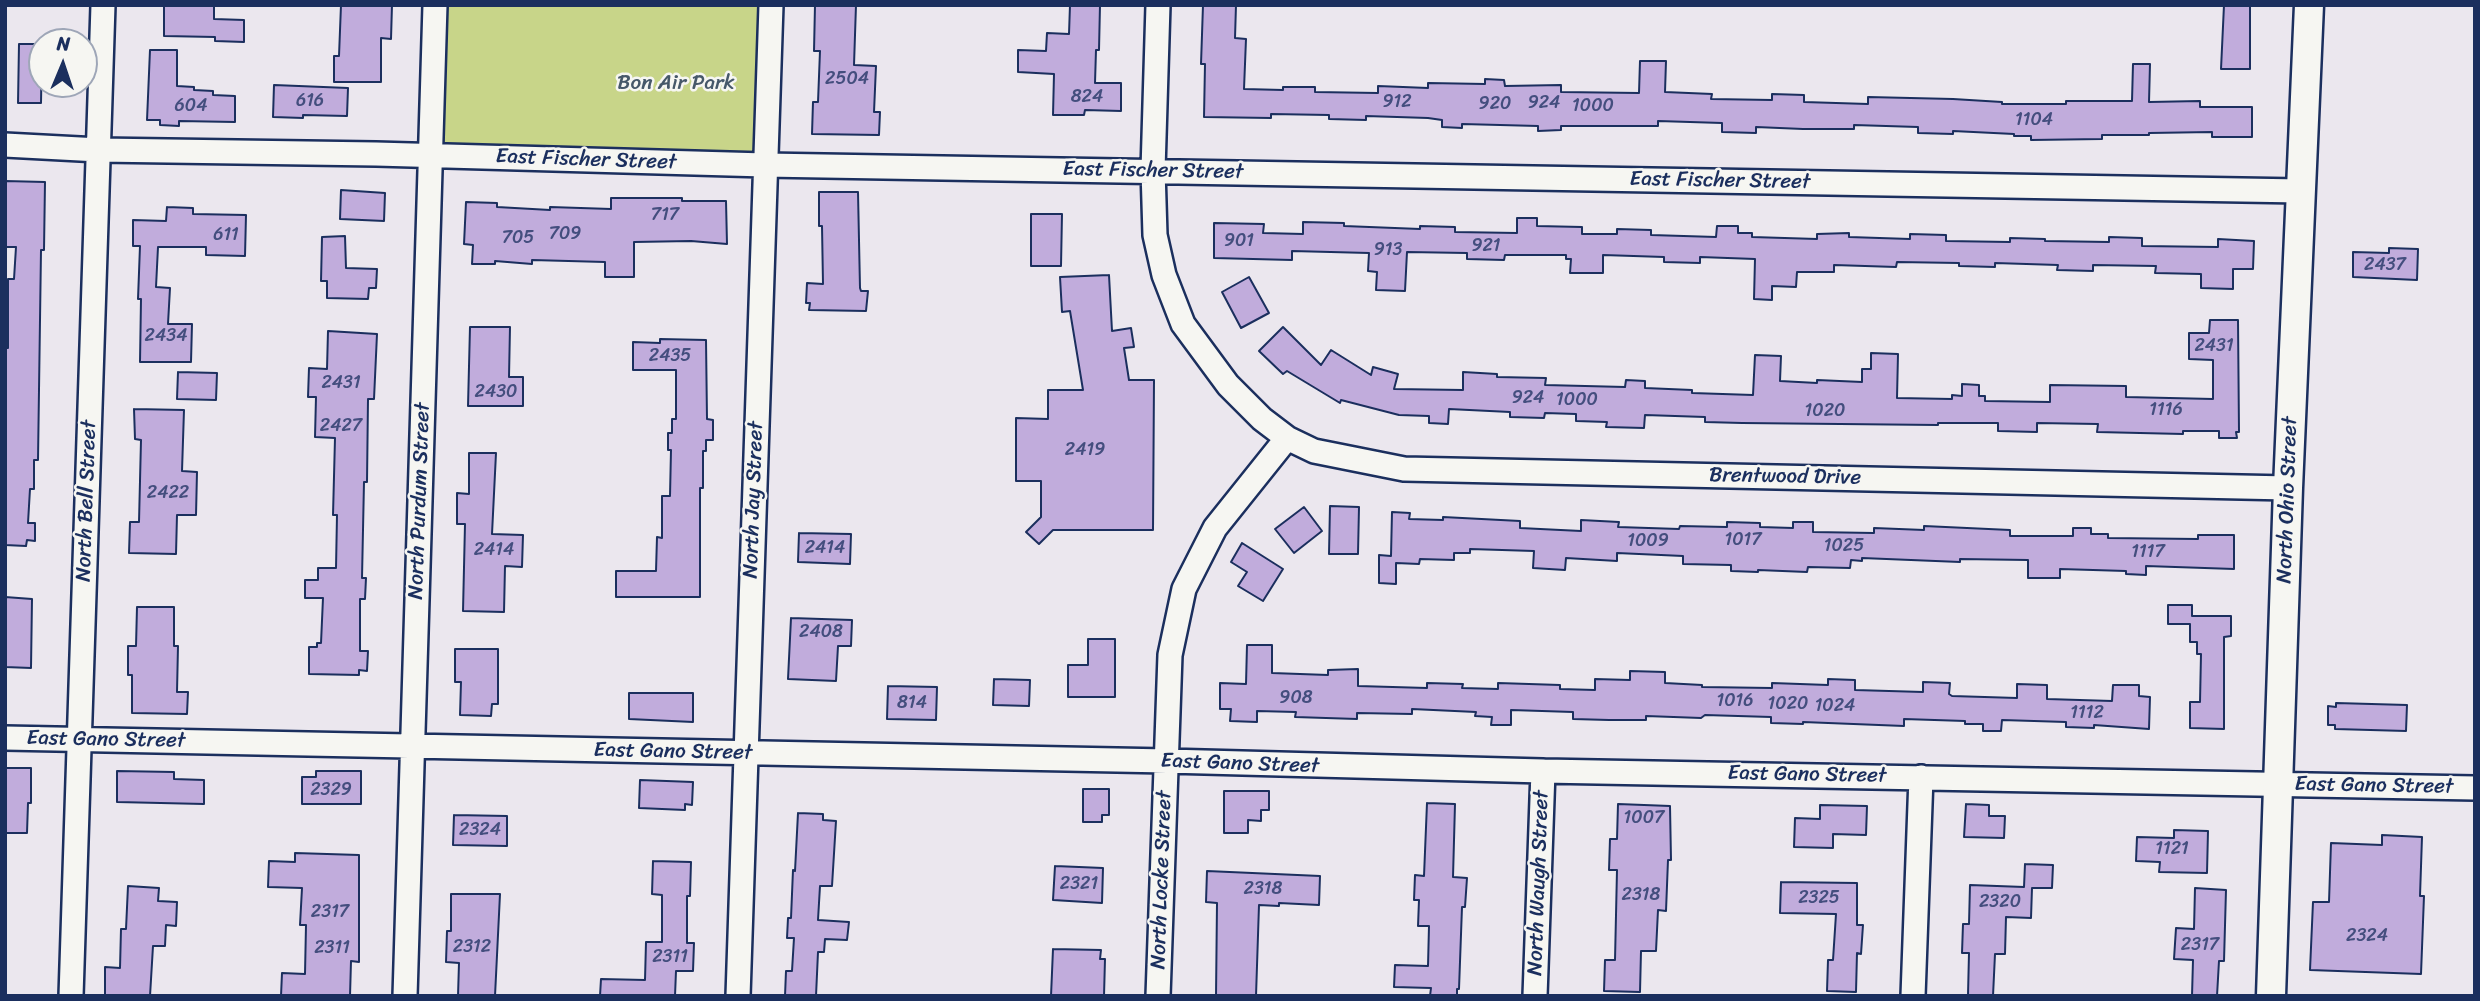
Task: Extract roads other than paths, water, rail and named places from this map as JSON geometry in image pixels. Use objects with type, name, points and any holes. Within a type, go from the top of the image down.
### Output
[{"type":"street","name":"North Bell Street","points":[[71,996],[103,5]]},
{"type":"street","name":"North Purdum Street","points":[[405,996],[435,5]]},
{"type":"street","name":"North Jay Street","points":[[738,996],[771,5]]},
{"type":"street","points":[[1158,5],[1153,170],[1155,234],[1164,275],[1183,324],[1228,385],[1262,419],[1287,438]]},
{"type":"street","name":"North Ohio Street","points":[[2271,996],[2288,488],[2309,5]]},
{"type":"street","name":"East Fischer Street","points":[[5,145],[99,150],[765,165],[2301,191]]},
{"type":"street","name":"Brentwood Drive","points":[[1287,438],[1314,451],[1404,469],[2288,488]]},
{"type":"street","name":"North Locke Street","points":[[1158,996],[1170,654],[1184,589],[1215,528],[1287,438]]},
{"type":"street","name":"East Gano Street","points":[[5,738],[2475,788]]},
{"type":"street","name":"North Waugh Street","points":[[1535,996],[1543,771]]},
{"type":"street","points":[[1913,996],[1921,777]]},
{"type":"park label","name":"Bon Air Park","points":[[676,84]]}]
